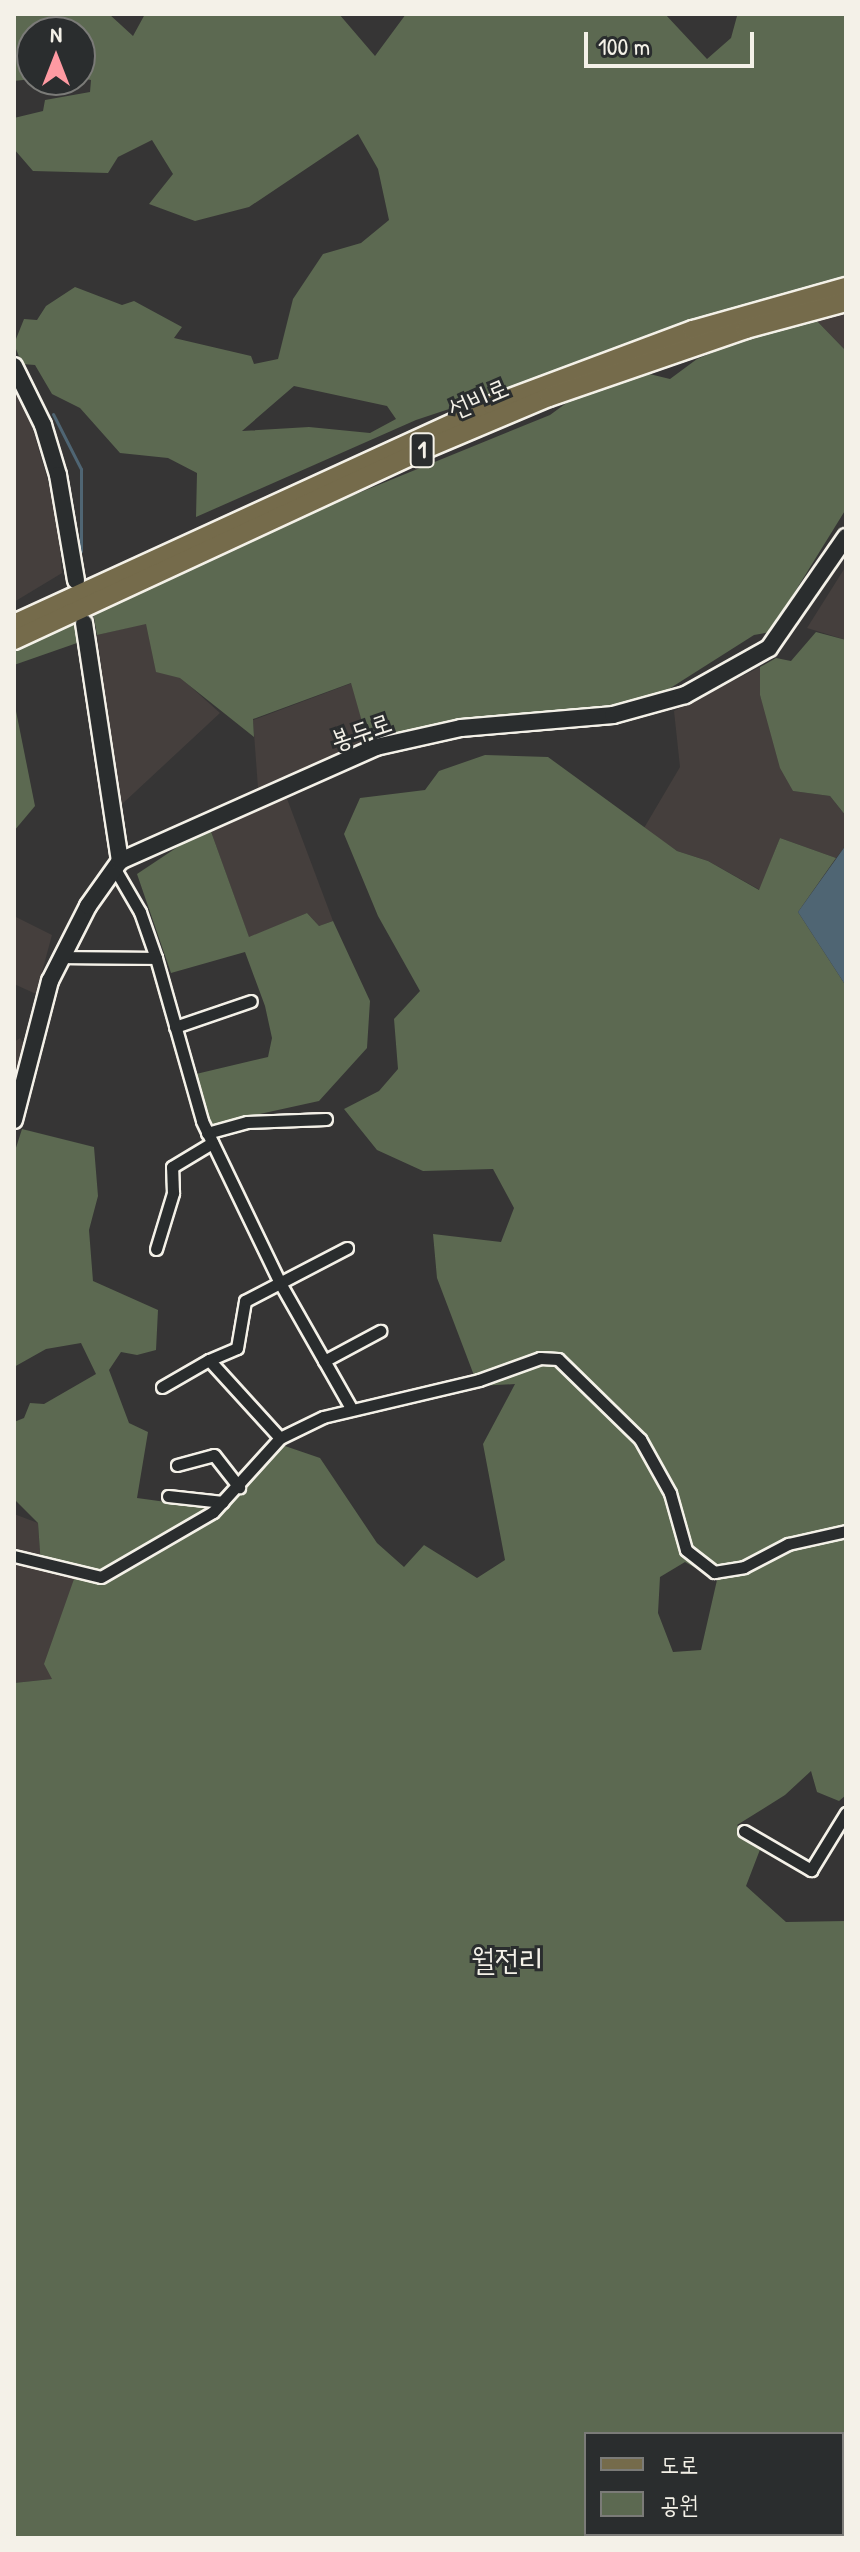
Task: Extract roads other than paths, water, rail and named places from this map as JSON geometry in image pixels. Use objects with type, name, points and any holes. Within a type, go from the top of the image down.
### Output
[{"type":"main road","name":"선비로","points":[[14,624],[492,405],[693,330],[846,287]]},
{"type":"main road","name":"선비로","points":[[14,640],[428,448],[549,397],[732,333],[846,302]]},
{"type":"main road","points":[[14,366],[43,425],[54,463],[76,580]]},
{"type":"main road","name":"봉두로","points":[[117,865],[376,747],[461,728],[613,715],[685,695],[769,648],[846,537]]},
{"type":"main road","points":[[14,1120],[50,981],[61,957],[117,865],[84,623]]},
{"type":"street","points":[[117,865],[140,912],[156,958],[210,1138],[280,1283],[350,1406]]},
{"type":"street","points":[[61,957],[156,958]]},
{"type":"street","points":[[175,1027],[251,1001]]},
{"type":"street","points":[[156,1249],[173,1193],[172,1167],[210,1138],[247,1122],[326,1119]]},
{"type":"street","points":[[162,1387],[237,1348],[245,1301],[347,1248]]},
{"type":"street","points":[[324,1361],[380,1331]]},
{"type":"street","points":[[14,1556],[101,1577],[223,1502],[280,1438],[350,1406],[479,1380],[540,1358],[558,1359],[640,1439],[670,1493],[686,1550],[714,1572],[744,1567],[788,1544],[846,1531]]},
{"type":"street","points":[[209,1360],[280,1438]]},
{"type":"street","points":[[177,1465],[214,1455],[239,1487]]},
{"type":"street","points":[[168,1496],[223,1502]]},
{"type":"street","points":[[744,1831],[811,1870],[841,1831],[846,1813]]},
{"type":"water","points":[[846,845],[846,986],[798,912]]},
{"type":"waterway","points":[[53,414],[81,469],[81,551]]},
{"type":"district","name":"월전리","points":[[507,1959]]}]
